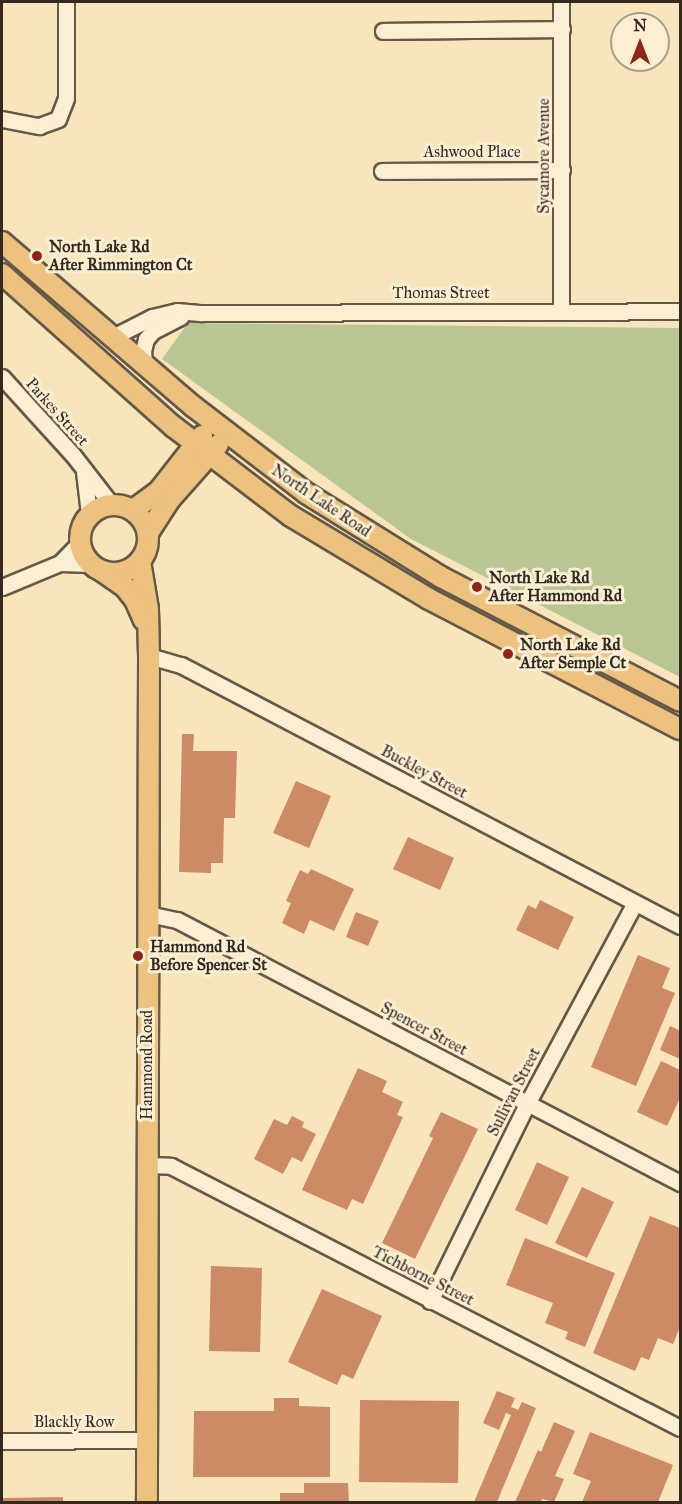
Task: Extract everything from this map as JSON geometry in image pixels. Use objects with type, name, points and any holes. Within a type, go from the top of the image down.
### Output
[{"type":"main road","name":"North Lake Road","points":[[2,242],[220,428],[306,493],[441,577],[681,701]]},
{"type":"main road","name":"North Lake Road","points":[[2,274],[202,450],[291,516],[381,572],[681,729]]},
{"type":"main road","points":[[148,532],[140,516],[133,510],[111,504],[89,513],[79,532],[79,543],[96,567],[122,572],[140,561],[147,548],[148,532],[202,450],[220,428]]},
{"type":"main road","points":[[133,510],[159,491],[202,450]]},
{"type":"main road","name":"Hammond Road","points":[[140,561],[148,609],[149,656],[147,1503]]},
{"type":"main road","name":"Hammond Road","points":[[96,567],[130,594],[147,629]]},
{"type":"street","points":[[2,119],[39,126],[58,119],[66,98],[66,2]]},
{"type":"street","name":"Sycamore Avenue","points":[[561,2],[561,310]]},
{"type":"street","points":[[383,31],[562,29]]},
{"type":"street","name":"Ashwood Place","points":[[382,171],[562,170]]},
{"type":"street","name":"Thomas Street","points":[[112,337],[152,317],[177,311],[202,313],[681,311]]},
{"type":"street","name":"Thomas Street","points":[[144,364],[143,351],[146,339],[153,331],[176,318],[202,313]]},
{"type":"street","name":"Parkes Street","points":[[2,377],[73,455],[111,504]]},
{"type":"street","name":"Parkes Street","points":[[84,472],[89,513]]},
{"type":"street","points":[[2,587],[60,563],[79,543]]},
{"type":"street","points":[[60,563],[96,567]]},
{"type":"street","name":"Buckley Street","points":[[149,656],[181,665],[681,926]]},
{"type":"street","name":"Sullivan Street","points":[[430,1301],[527,1104],[635,903]]},
{"type":"street","name":"Spencer Street","points":[[148,914],[177,920],[681,1183]]},
{"type":"street","name":"Tichborne Street","points":[[147,1165],[171,1166],[681,1428]]},
{"type":"street","name":"Blackly Row","points":[[2,1441],[146,1440]]},
{"type":"green space","points":[[188,323],[680,328],[680,677],[411,539],[162,359]]},
{"type":"building","points":[[182,734],[194,734],[193,751],[237,751],[235,818],[224,818],[223,863],[211,863],[211,873],[179,872]]},
{"type":"building","points":[[296,781],[331,796],[309,848],[273,833]]},
{"type":"building","points":[[408,837],[454,858],[440,890],[393,869]]},
{"type":"building","points":[[311,869],[354,889],[334,931],[310,920],[304,934],[282,923],[291,903],[286,901],[300,870],[308,874]]},
{"type":"building","points":[[540,900],[574,917],[558,950],[516,930],[528,905],[536,909]]},
{"type":"building","points":[[356,912],[379,921],[368,946],[346,937]]},
{"type":"building","points":[[638,955],[670,968],[662,988],[675,993],[636,1086],[591,1067]]},
{"type":"building","points":[[670,1026],[679,1030],[680,1026],[680,1059],[660,1050]]},
{"type":"building","points":[[661,1061],[680,1070],[680,1098],[667,1126],[637,1112]]},
{"type":"building","points":[[358,1068],[387,1081],[382,1092],[403,1102],[397,1115],[403,1117],[363,1204],[352,1199],[347,1210],[302,1190]]},
{"type":"building","points":[[441,1112],[478,1129],[415,1259],[382,1243],[433,1138],[429,1136]]},
{"type":"building","points":[[292,1116],[304,1122],[302,1127],[316,1134],[302,1162],[292,1157],[283,1174],[254,1159],[274,1119],[287,1125]]},
{"type":"building","points":[[537,1162],[569,1177],[547,1225],[515,1210]]},
{"type":"building","points":[[582,1187],[614,1202],[587,1258],[555,1243]]},
{"type":"building","points":[[650,1216],[680,1228],[680,1327],[673,1344],[658,1338],[649,1360],[641,1357],[635,1371],[593,1353]]},
{"type":"building","points":[[525,1238],[615,1273],[585,1347],[565,1339],[568,1332],[545,1323],[553,1303],[506,1285]]},
{"type":"building","points":[[211,1266],[262,1268],[260,1352],[209,1351]]},
{"type":"building","points":[[322,1289],[382,1316],[353,1379],[342,1374],[337,1385],[288,1362]]},
{"type":"building","points":[[497,1391],[515,1398],[511,1407],[518,1410],[522,1402],[536,1408],[497,1502],[474,1502],[511,1415],[506,1413],[499,1430],[483,1423]]},
{"type":"building","points":[[274,1398],[299,1398],[299,1406],[330,1407],[330,1477],[193,1477],[194,1411],[274,1411]]},
{"type":"building","points":[[360,1400],[459,1401],[458,1483],[359,1482]]},
{"type":"building","points":[[554,1422],[575,1431],[555,1476],[564,1479],[554,1502],[542,1499],[541,1502],[515,1502],[538,1450],[541,1452]]},
{"type":"building","points":[[590,1432],[673,1465],[658,1502],[582,1502],[591,1481],[573,1474]]},
{"type":"building","points":[[304,1483],[348,1483],[349,1502],[280,1502],[280,1493],[304,1493]]},
{"type":"building","points":[[63,1497],[63,1502],[2,1502],[2,1498]]},
{"type":"place","name":"North Lake Rd After Rimmington Ct","points":[[37,256]]},
{"type":"place","name":"North Lake Rd After Hammond Rd","points":[[477,587]]},
{"type":"place","name":"North Lake Rd After Semple Ct","points":[[508,654]]},
{"type":"place","name":"Hammond Rd Before Spencer St","points":[[138,956]]}]
